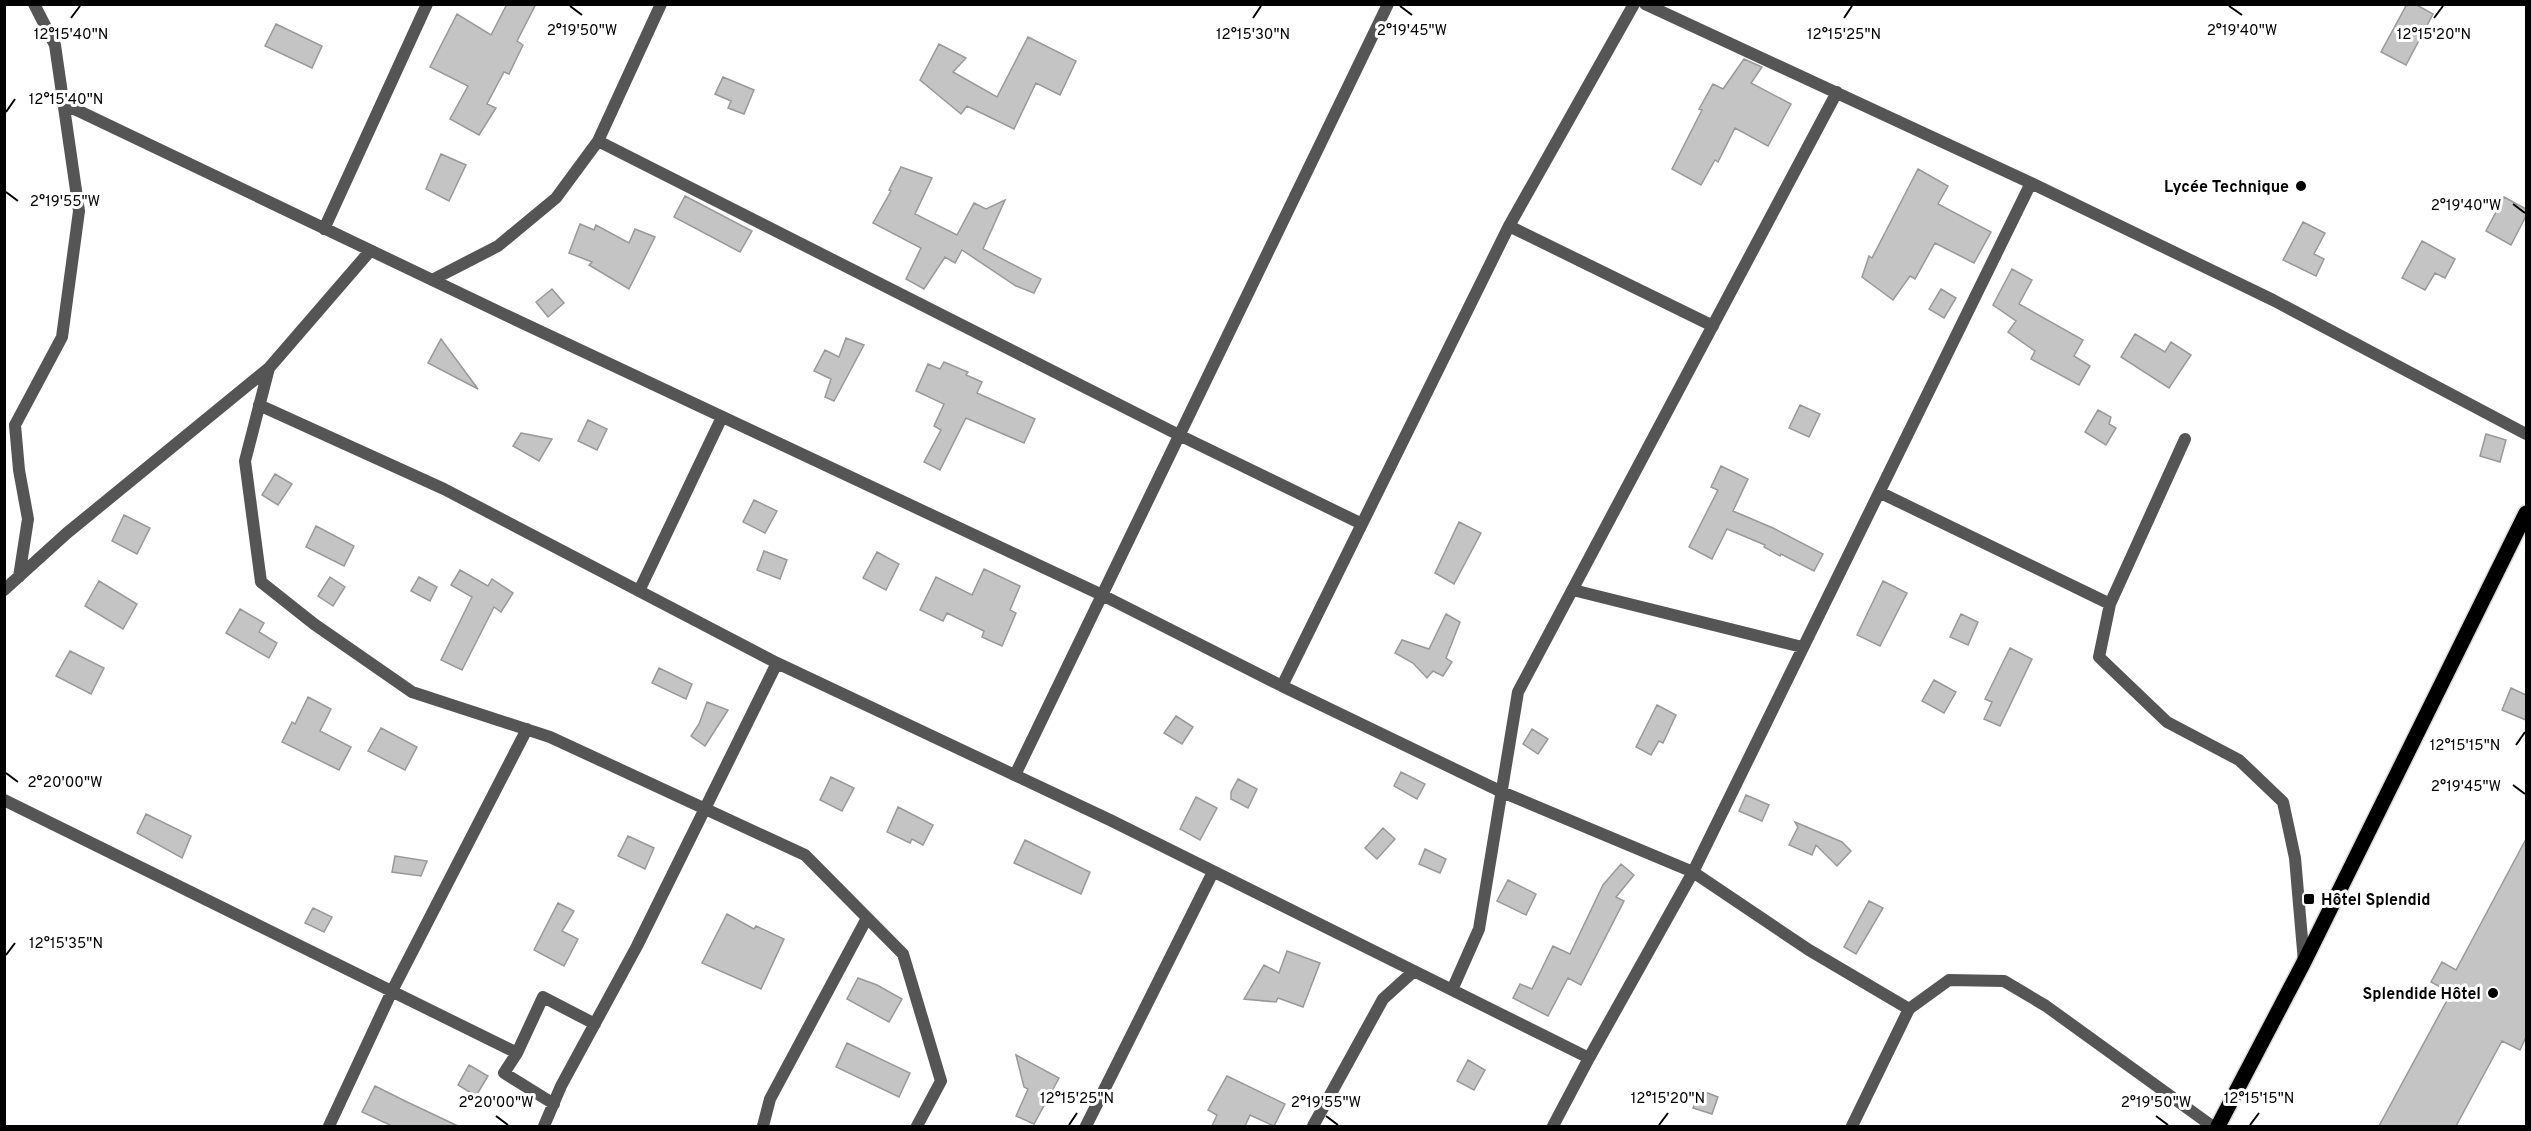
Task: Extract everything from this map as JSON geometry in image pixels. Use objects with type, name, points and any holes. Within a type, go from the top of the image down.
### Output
[{"type":"main road","points":[[2218,1126],[2304,962],[2526,513]]},
{"type":"street","points":[[19,577],[28,519],[19,470],[15,425],[62,337],[79,211],[62,103],[56,45],[34,4]]},
{"type":"street","points":[[324,229],[427,4]]},
{"type":"street","points":[[432,280],[498,246],[556,198],[598,141],[661,4]]},
{"type":"street","points":[[1015,775],[1388,4]]},
{"type":"street","points":[[1282,686],[1509,226],[1634,4]]},
{"type":"street","points":[[1645,4],[2031,183],[2273,300],[2526,434]]},
{"type":"street","points":[[1452,990],[1479,929],[1518,693],[1837,92]]},
{"type":"street","points":[[62,103],[370,251],[1102,595],[1282,686],[1502,792],[1693,872],[1809,950],[1909,1008]]},
{"type":"street","points":[[598,141],[1179,435],[1362,524]]},
{"type":"street","points":[[1553,1126],[1588,1058],[1693,872],[1802,647],[1881,493],[2031,183]]},
{"type":"street","points":[[1509,226],[1713,326]]},
{"type":"street","points":[[4,590],[67,533],[269,368],[370,251]]},
{"type":"street","points":[[269,368],[245,461],[261,582],[314,624],[412,692],[550,737],[805,855],[903,954],[941,1082],[917,1126]]},
{"type":"street","points":[[260,405],[444,489],[777,663],[1015,775],[1588,1058]]},
{"type":"street","points":[[639,591],[722,417]]},
{"type":"street","points":[[2185,439],[2110,604],[2099,657],[2167,722],[2239,760],[2283,802],[2295,858],[2304,962]]},
{"type":"street","points":[[1881,493],[2110,604]]},
{"type":"street","points":[[1573,590],[1802,647]]},
{"type":"street","points":[[544,1126],[706,810],[777,663]]},
{"type":"street","points":[[329,1126],[392,991],[527,729]]},
{"type":"street","points":[[4,800],[518,1053]]},
{"type":"street","points":[[1086,1126],[1213,872]]},
{"type":"street","points":[[763,1126],[770,1099],[867,918]]},
{"type":"street","points":[[1313,1126],[1383,999],[1414,971]]},
{"type":"street","points":[[1852,1126],[1909,1008],[1950,980],[2004,981],[2046,1006],[2212,1126]]},
{"type":"street","points":[[554,1104],[504,1072],[518,1053],[543,997],[595,1024]]},
{"type":"building","points":[[507,4],[536,4],[517,41],[523,45],[509,74],[504,72],[487,104],[496,108],[479,135],[450,119],[468,86],[430,67],[457,14],[491,35]]},
{"type":"building","points":[[2407,4],[2415,4],[2433,14],[2406,65],[2381,52]]},
{"type":"building","points":[[276,24],[322,46],[312,68],[265,46]]},
{"type":"building","points":[[1028,37],[1076,61],[1060,95],[1036,83],[1014,129],[967,106],[961,114],[920,80],[939,44],[966,58],[953,72],[997,97]]},
{"type":"building","points":[[1744,59],[1762,67],[1751,83],[1791,104],[1768,146],[1735,128],[1718,162],[1715,160],[1701,185],[1672,169],[1713,84],[1723,89]]},
{"type":"building","points":[[723,77],[754,90],[744,114],[728,108],[731,101],[715,94]]},
{"type":"building","points":[[441,154],[466,165],[449,201],[426,189]]},
{"type":"building","points":[[901,167],[932,178],[915,214],[957,235],[974,203],[986,209],[1005,200],[983,249],[1041,279],[1034,293],[1016,286],[962,250],[955,263],[945,257],[924,289],[906,279],[921,248],[873,223]]},
{"type":"building","points":[[1918,169],[1948,186],[1938,204],[1991,232],[1974,263],[1935,243],[1915,279],[1910,276],[1893,300],[1862,277],[1869,256],[1872,258]]},
{"type":"building","points":[[685,196],[752,231],[740,252],[674,217]]},
{"type":"building","points":[[2504,197],[2526,209],[2526,216],[2511,245],[2486,231]]},
{"type":"building","points":[[2303,222],[2325,233],[2314,254],[2324,259],[2316,276],[2283,260]]},
{"type":"building","points":[[580,224],[594,230],[596,225],[629,243],[635,229],[655,237],[629,289],[589,265],[592,262],[569,253]]},
{"type":"building","points":[[2422,241],[2455,259],[2445,278],[2435,273],[2425,290],[2402,278]]},
{"type":"building","points":[[2012,269],[2032,280],[2019,304],[2083,340],[2074,356],[2090,366],[2079,385],[2031,359],[2035,351],[2008,332],[2016,321],[1993,305]]},
{"type":"building","points":[[552,289],[564,303],[548,317],[536,302]]},
{"type":"building","points":[[1941,289],[1956,298],[1944,318],[1929,309]]},
{"type":"building","points":[[2135,334],[2165,352],[2171,342],[2191,355],[2169,388],[2121,357]]},
{"type":"building","points":[[846,338],[864,345],[834,401],[825,397],[831,379],[814,371],[825,350],[839,357]]},
{"type":"building","points":[[441,339],[478,389],[428,363]]},
{"type":"building","points":[[944,362],[968,372],[966,375],[982,382],[977,393],[1035,419],[1024,443],[966,418],[940,470],[924,462],[941,430],[934,426],[944,404],[916,391],[928,364],[940,369]]},
{"type":"building","points":[[1800,405],[1820,414],[1809,437],[1789,428]]},
{"type":"building","points":[[2098,410],[2111,417],[2109,424],[2116,428],[2106,445],[2085,432]]},
{"type":"building","points":[[588,420],[607,429],[597,450],[578,441]]},
{"type":"building","points":[[521,433],[552,439],[539,461],[513,446]]},
{"type":"building","points":[[2486,434],[2506,440],[2500,462],[2480,456]]},
{"type":"building","points":[[1721,466],[1748,479],[1733,511],[1773,528],[1823,554],[1814,571],[1781,554],[1780,556],[1764,547],[1765,545],[1727,529],[1712,559],[1689,547],[1718,490],[1711,487]]},
{"type":"building","points":[[275,474],[292,484],[278,505],[262,495]]},
{"type":"building","points":[[754,500],[777,511],[765,533],[743,522]]},
{"type":"building","points":[[124,515],[150,528],[137,554],[112,541]]},
{"type":"building","points":[[1459,522],[1481,533],[1454,584],[1435,573]]},
{"type":"building","points":[[316,526],[354,546],[344,566],[306,547]]},
{"type":"building","points":[[764,551],[787,560],[780,579],[757,570]]},
{"type":"building","points":[[877,552],[899,564],[886,590],[863,578]]},
{"type":"building","points":[[984,569],[1020,586],[1010,610],[1016,613],[1002,646],[982,637],[984,631],[947,613],[943,621],[920,610],[936,577],[972,595]]},
{"type":"building","points":[[460,570],[488,586],[492,579],[513,593],[501,612],[494,607],[462,670],[441,660],[472,597],[451,585]]},
{"type":"building","points":[[330,577],[345,587],[333,606],[318,596]]},
{"type":"building","points":[[419,577],[437,587],[430,601],[411,591]]},
{"type":"building","points":[[99,581],[137,604],[123,629],[85,606]]},
{"type":"building","points":[[1883,581],[1907,593],[1880,646],[1857,635]]},
{"type":"building","points":[[240,609],[264,623],[259,632],[277,643],[269,658],[226,633]]},
{"type":"building","points":[[1446,614],[1460,622],[1446,658],[1452,662],[1443,676],[1433,671],[1427,678],[1413,663],[1395,653],[1402,640],[1429,649]]},
{"type":"building","points":[[1961,614],[1978,622],[1968,645],[1950,637]]},
{"type":"building","points":[[2010,648],[2032,659],[2000,726],[1984,719],[1992,702],[1985,699]]},
{"type":"building","points":[[70,651],[104,668],[91,694],[56,676]]},
{"type":"building","points":[[659,668],[692,684],[686,699],[652,683]]},
{"type":"building","points":[[1934,680],[1956,692],[1944,713],[1922,701]]},
{"type":"building","points":[[2511,688],[2526,695],[2526,720],[2502,710]]},
{"type":"building","points":[[308,697],[331,709],[320,731],[351,747],[339,770],[282,742],[292,722],[295,724]]},
{"type":"building","points":[[707,702],[728,710],[705,746],[691,736],[699,724]]},
{"type":"building","points":[[1657,705],[1676,715],[1663,743],[1659,741],[1651,755],[1636,747]]},
{"type":"building","points":[[1176,716],[1193,727],[1182,744],[1164,733]]},
{"type":"building","points":[[381,728],[417,747],[405,770],[368,751]]},
{"type":"building","points":[[1532,729],[1548,739],[1538,754],[1523,744]]},
{"type":"building","points":[[1401,772],[1425,784],[1417,799],[1394,786]]},
{"type":"building","points":[[831,777],[854,788],[842,811],[820,800]]},
{"type":"building","points":[[1238,779],[1257,789],[1248,808],[1231,799],[1231,792]]},
{"type":"building","points":[[1746,795],[1769,805],[1762,821],[1739,811]]},
{"type":"building","points":[[1196,797],[1217,808],[1200,840],[1180,829]]},
{"type":"building","points":[[898,807],[933,825],[923,845],[912,839],[910,843],[887,832]]},
{"type":"building","points":[[146,814],[191,836],[182,858],[137,833]]},
{"type":"building","points":[[1795,822],[1842,842],[1851,851],[1837,866],[1816,845],[1812,855],[1789,845],[1798,827]]},
{"type":"building","points":[[1383,828],[1395,839],[1377,859],[1365,848]]},
{"type":"building","points":[[628,836],[654,848],[645,869],[618,856]]},
{"type":"building","points":[[2526,839],[2526,1037],[2520,1050],[2502,1041],[2456,1126],[2379,1126],[2451,993],[2431,982],[2442,962],[2456,970]]},
{"type":"building","points":[[1025,840],[1090,872],[1081,894],[1014,863]]},
{"type":"building","points":[[1425,849],[1446,859],[1440,873],[1419,864]]},
{"type":"building","points":[[395,856],[427,861],[421,876],[392,872]]},
{"type":"building","points":[[1621,864],[1634,875],[1616,897],[1624,901],[1581,985],[1568,978],[1548,1016],[1513,998],[1520,984],[1532,989],[1553,946],[1570,954],[1603,885]]},
{"type":"building","points":[[1508,880],[1536,894],[1526,915],[1497,901]]},
{"type":"building","points":[[1869,901],[1883,908],[1856,954],[1844,947]]},
{"type":"building","points":[[558,903],[574,911],[562,931],[578,939],[564,966],[534,950]]},
{"type":"building","points":[[313,908],[332,917],[324,932],[305,923]]},
{"type":"building","points":[[727,914],[754,929],[756,926],[784,939],[761,989],[702,963]]},
{"type":"building","points":[[1287,951],[1320,963],[1303,1007],[1278,998],[1276,1002],[1244,999],[1264,965],[1279,973]]},
{"type":"building","points":[[858,978],[877,985],[902,999],[889,1022],[847,999]]},
{"type":"building","points":[[847,1043],[910,1073],[899,1097],[836,1067]]},
{"type":"building","points":[[1016,1055],[1059,1078],[1034,1124],[1016,1116],[1028,1089],[1024,1087]]},
{"type":"building","points":[[1468,1060],[1485,1070],[1474,1090],[1457,1081]]},
{"type":"building","points":[[469,1065],[488,1076],[476,1096],[458,1085]]},
{"type":"building","points":[[1227,1076],[1285,1104],[1274,1126],[1250,1115],[1245,1126],[1212,1126],[1217,1115],[1208,1110]]},
{"type":"building","points":[[375,1086],[458,1126],[392,1126],[362,1112]]},
{"type":"building","points":[[1700,1090],[1718,1097],[1712,1114],[1693,1108]]},
{"type":"place","name":"Lycée Technique","points":[[2301,186]]},
{"type":"place","name":"Hôtel Splendid","points":[[2309,899]]},
{"type":"place","name":"Splendide Hôtel","points":[[2493,993]]}]
